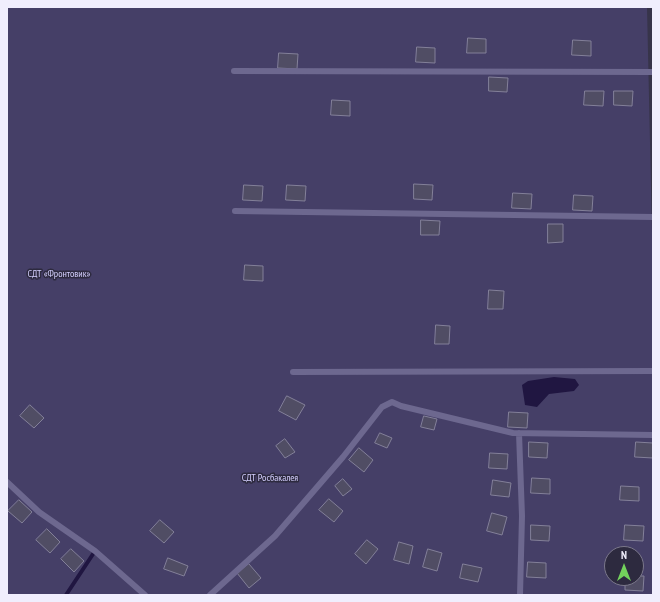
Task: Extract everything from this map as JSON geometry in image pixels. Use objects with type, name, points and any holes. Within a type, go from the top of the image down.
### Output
[{"type":"lane","points":[[234,71],[653,72]]},
{"type":"lane","points":[[235,211],[653,217]]},
{"type":"lane","points":[[293,372],[653,371]]},
{"type":"lane","points":[[210,595],[275,536],[343,457],[382,407],[392,402],[416,410],[513,433],[653,435]]},
{"type":"lane","points":[[519,433],[522,516],[520,595]]},
{"type":"lane","points":[[7,482],[39,512],[95,552],[144,595]]},
{"type":"green space","points":[[7,7],[647,7],[653,278],[653,595],[7,595]]},
{"type":"shaded area","points":[[554,377],[575,379],[579,385],[574,391],[549,394],[537,407],[525,405],[522,385],[528,381]]},
{"type":"building","points":[[468,38],[486,39],[486,53],[467,53]]},
{"type":"building","points":[[573,40],[591,41],[591,56],[572,55]]},
{"type":"building","points":[[417,47],[435,48],[435,63],[416,62]]},
{"type":"building","points":[[279,53],[298,54],[297,69],[278,68]]},
{"type":"building","points":[[489,77],[508,78],[507,92],[489,91]]},
{"type":"building","points":[[585,91],[604,91],[603,106],[584,105]]},
{"type":"building","points":[[614,91],[633,91],[632,106],[614,105]]},
{"type":"building","points":[[332,100],[350,101],[350,116],[331,115]]},
{"type":"building","points":[[414,184],[433,185],[432,200],[414,199]]},
{"type":"building","points":[[244,185],[263,186],[262,201],[243,200]]},
{"type":"building","points":[[287,185],[306,186],[305,201],[286,200]]},
{"type":"building","points":[[513,193],[532,194],[531,209],[512,208]]},
{"type":"building","points":[[574,195],[593,196],[592,211],[573,210]]},
{"type":"building","points":[[421,220],[440,221],[439,235],[421,235]]},
{"type":"building","points":[[548,224],[563,224],[563,242],[548,243]]},
{"type":"building","points":[[245,265],[263,266],[263,281],[244,280]]},
{"type":"building","points":[[489,290],[504,291],[503,309],[488,309]]},
{"type":"building","points":[[436,325],[450,326],[449,344],[435,344]]},
{"type":"building","points":[[287,396],[305,405],[296,420],[279,411]]},
{"type":"building","points":[[30,405],[44,418],[34,428],[20,416]]},
{"type":"building","points":[[509,412],[528,413],[527,428],[508,427]]},
{"type":"building","points":[[424,416],[437,419],[434,430],[421,427]]},
{"type":"building","points":[[380,433],[392,438],[387,448],[375,443]]},
{"type":"building","points":[[285,439],[295,452],[285,458],[276,446]]},
{"type":"building","points":[[529,442],[548,443],[547,458],[529,457]]},
{"type":"building","points":[[636,442],[653,443],[653,458],[635,457]]},
{"type":"building","points":[[359,448],[373,460],[364,472],[349,460]]},
{"type":"building","points":[[490,453],[508,454],[507,469],[489,468]]},
{"type":"building","points":[[532,478],[550,479],[550,494],[531,493]]},
{"type":"building","points":[[343,479],[352,489],[343,496],[335,486]]},
{"type":"building","points":[[493,480],[511,483],[509,497],[491,495]]},
{"type":"building","points":[[621,486],[639,487],[639,501],[620,500]]},
{"type":"building","points":[[329,499],[343,511],[334,522],[319,510]]},
{"type":"building","points":[[19,500],[32,512],[22,523],[8,511]]},
{"type":"building","points":[[492,513],[507,517],[502,535],[487,531]]},
{"type":"building","points":[[160,520],[174,532],[164,543],[150,531]]},
{"type":"building","points":[[531,525],[550,526],[549,541],[531,540]]},
{"type":"building","points":[[625,525],[644,526],[643,541],[624,540]]},
{"type":"building","points":[[47,529],[60,542],[50,553],[36,540]]},
{"type":"building","points":[[367,540],[378,549],[366,564],[355,554]]},
{"type":"building","points":[[399,542],[413,546],[409,564],[394,560]]},
{"type":"building","points":[[71,549],[84,561],[74,572],[61,559]]},
{"type":"building","points":[[428,549],[442,553],[437,571],[423,567]]},
{"type":"building","points":[[168,558],[188,566],[184,576],[164,569]]},
{"type":"building","points":[[528,562],[546,563],[546,578],[527,577]]},
{"type":"building","points":[[249,564],[261,578],[249,588],[237,573]]},
{"type":"building","points":[[463,564],[482,568],[478,582],[460,578]]},
{"type":"building","points":[[625,586],[643,586],[643,591],[625,590]]},
{"type":"waterway","points":[[66,595],[95,551]]},
{"type":"park label","name":"СДТ «Фронтовик»","points":[[59,274]]},
{"type":"park label","name":"СДТ Росбакалея","points":[[270,478]]}]
